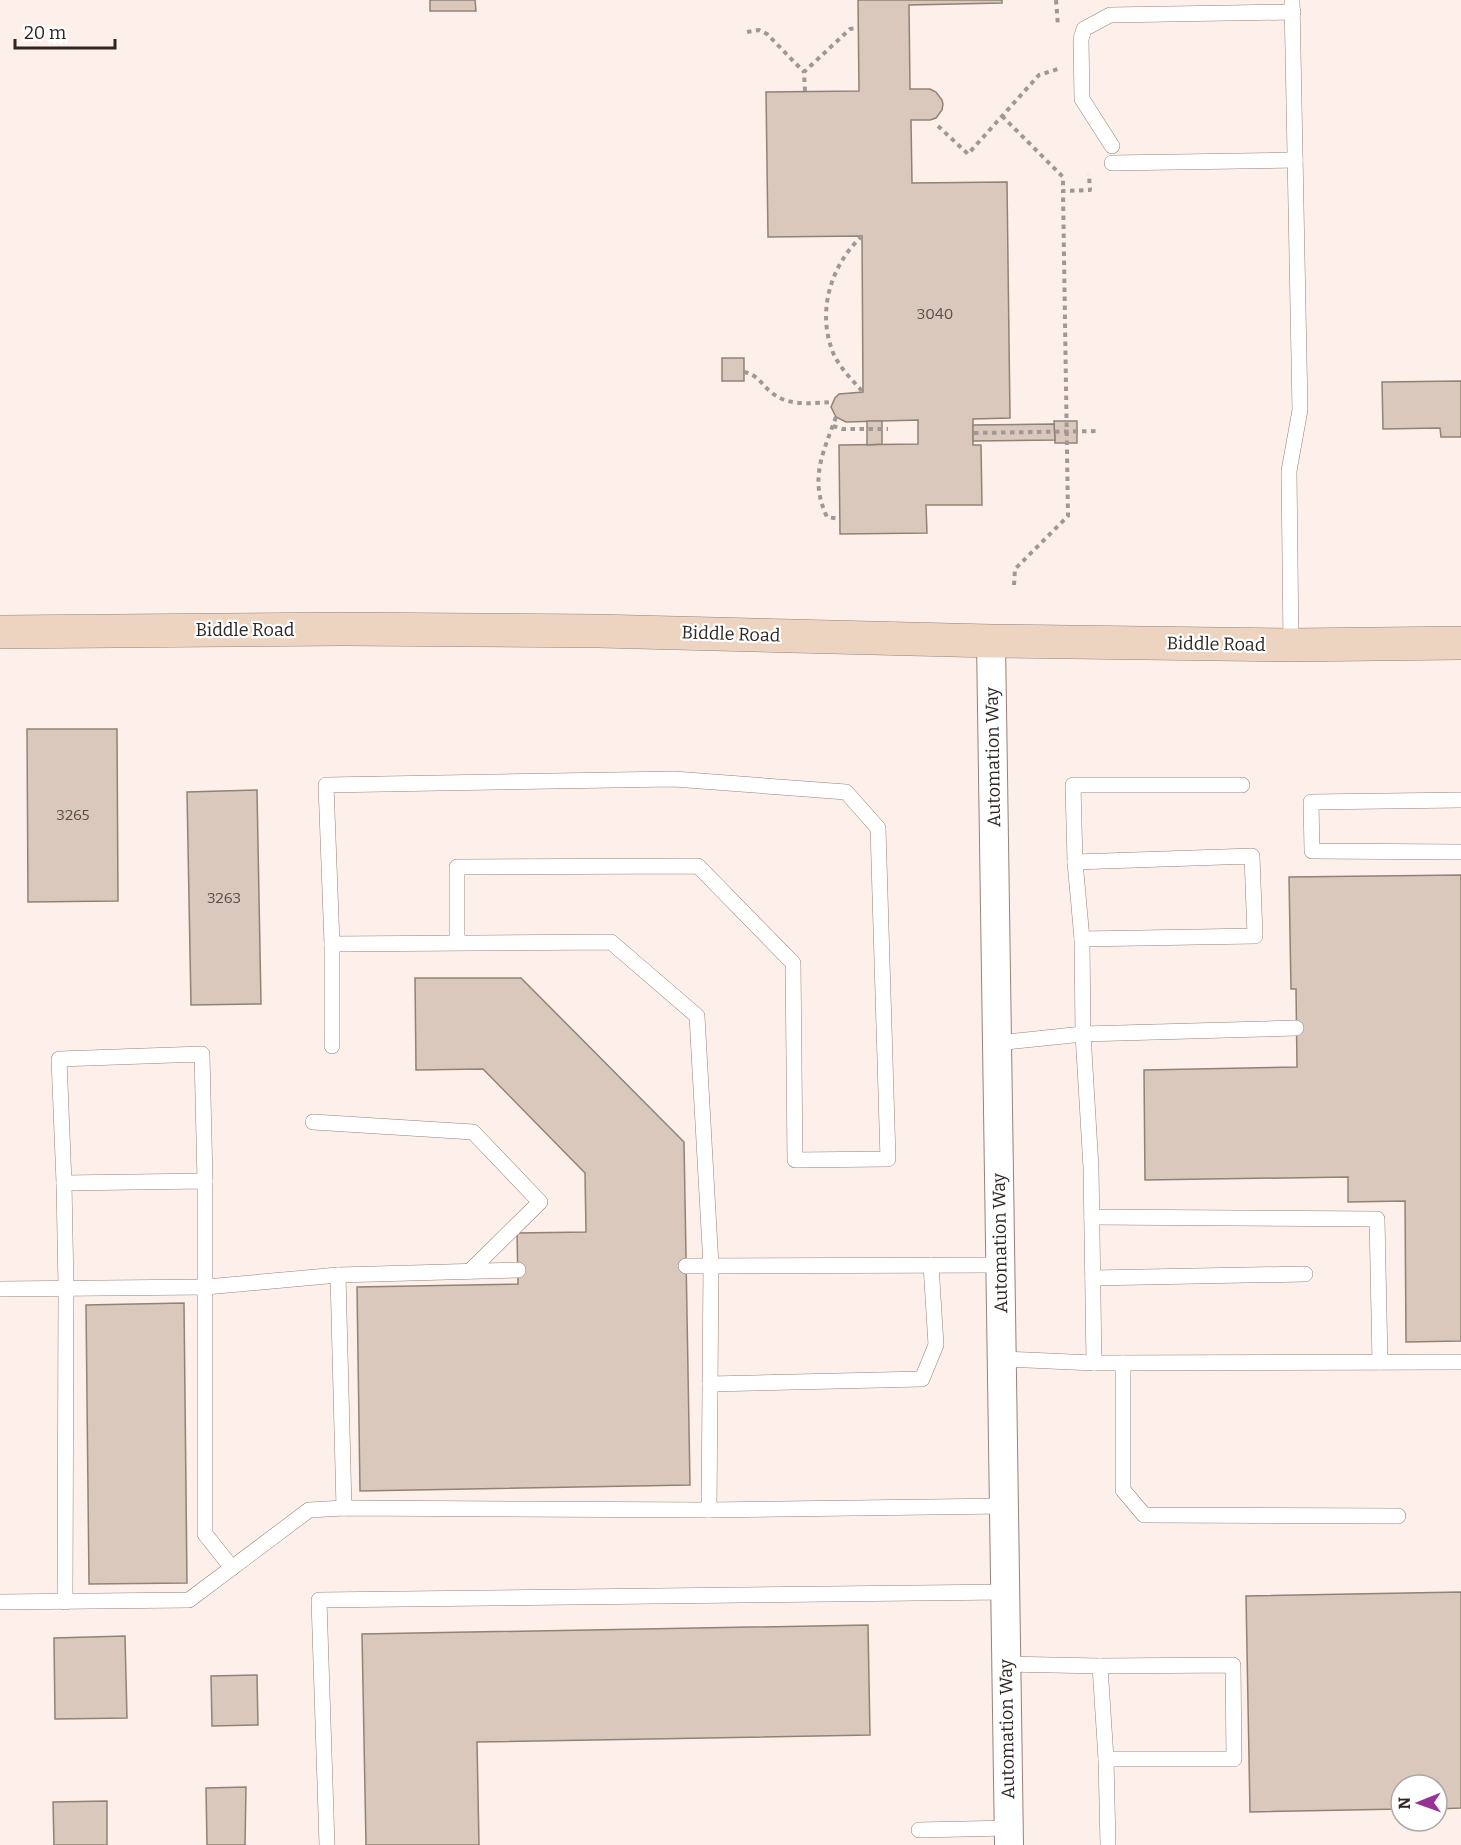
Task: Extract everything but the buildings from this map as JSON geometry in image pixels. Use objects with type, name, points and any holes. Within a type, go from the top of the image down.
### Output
[{"type":"main road","name":"Biddle Road","points":[[0,632],[344,629],[598,631],[991,641],[1291,645],[1461,643]]},
{"type":"street","name":"Automation Way","points":[[991,641],[1009,1837]]},
{"type":"lane","points":[[1112,146],[1082,99],[1081,39],[1084,30],[1110,15],[1293,6],[1300,410],[1290,471],[1291,645]]},
{"type":"lane","points":[[1112,163],[1295,160]]},
{"type":"lane","points":[[332,1046],[332,944],[326,785],[674,778],[846,792],[878,828],[888,1159],[795,1160],[793,963],[698,866],[457,867],[457,943]]},
{"type":"lane","points":[[1094,1363],[1092,1217],[1083,1034],[1082,939],[1075,862],[1073,785],[1242,785]]},
{"type":"lane","points":[[1461,800],[1311,802],[1312,851],[1461,852]]},
{"type":"lane","points":[[1075,862],[1252,856],[1255,936],[1082,939]]},
{"type":"lane","points":[[332,944],[612,942],[697,1016],[711,1266],[708,1510]]},
{"type":"lane","points":[[997,1043],[1083,1034],[1296,1028]]},
{"type":"lane","points":[[65,1602],[66,1287],[59,1059],[202,1054],[206,1287],[205,1534],[232,1568]]},
{"type":"lane","points":[[313,1122],[473,1132],[540,1202],[470,1271]]},
{"type":"lane","points":[[64,1183],[205,1181]]},
{"type":"lane","points":[[1092,1217],[1377,1218],[1380,1362]]},
{"type":"lane","points":[[710,1384],[922,1379],[936,1345],[931,1265]]},
{"type":"lane","points":[[686,1266],[1000,1265]]},
{"type":"lane","points":[[0,1289],[206,1287],[338,1275],[518,1270]]},
{"type":"lane","points":[[1093,1278],[1305,1274]]},
{"type":"lane","points":[[338,1275],[344,1508]]},
{"type":"lane","points":[[1002,1359],[1094,1363],[1461,1362]]},
{"type":"lane","points":[[1123,1363],[1123,1490],[1144,1515],[1398,1516]]},
{"type":"lane","points":[[0,1602],[189,1600],[309,1510],[344,1508],[708,1510],[1004,1506]]},
{"type":"lane","points":[[327,1845],[320,1600],[1006,1592]]},
{"type":"lane","points":[[1006,1664],[1233,1665],[1234,1759],[1106,1759]]},
{"type":"lane","points":[[1100,1666],[1106,1759],[1108,1845]]},
{"type":"lane","points":[[919,1830],[1009,1837]]},
{"type":"path","points":[[804,72],[850,29],[858,28]]},
{"type":"path","points":[[747,32],[759,30],[767,34],[804,72],[805,92]]},
{"type":"path","points":[[938,126],[968,154],[1039,75],[1060,68]]},
{"type":"path","points":[[1002,116],[1063,177],[1068,516],[1015,569],[1014,585]]},
{"type":"path","points":[[1063,191],[1090,190],[1089,168]]},
{"type":"path","points":[[862,236],[848,248],[831,282],[826,320],[835,357],[863,392]]},
{"type":"path","points":[[744,372],[753,374],[771,392],[783,399],[796,403],[832,402]]},
{"type":"path","points":[[836,417],[819,461],[818,486],[821,504],[827,517],[840,519]]},
{"type":"path","points":[[833,426],[842,429],[888,429]]},
{"type":"path","points":[[974,433],[1099,431]]}]
